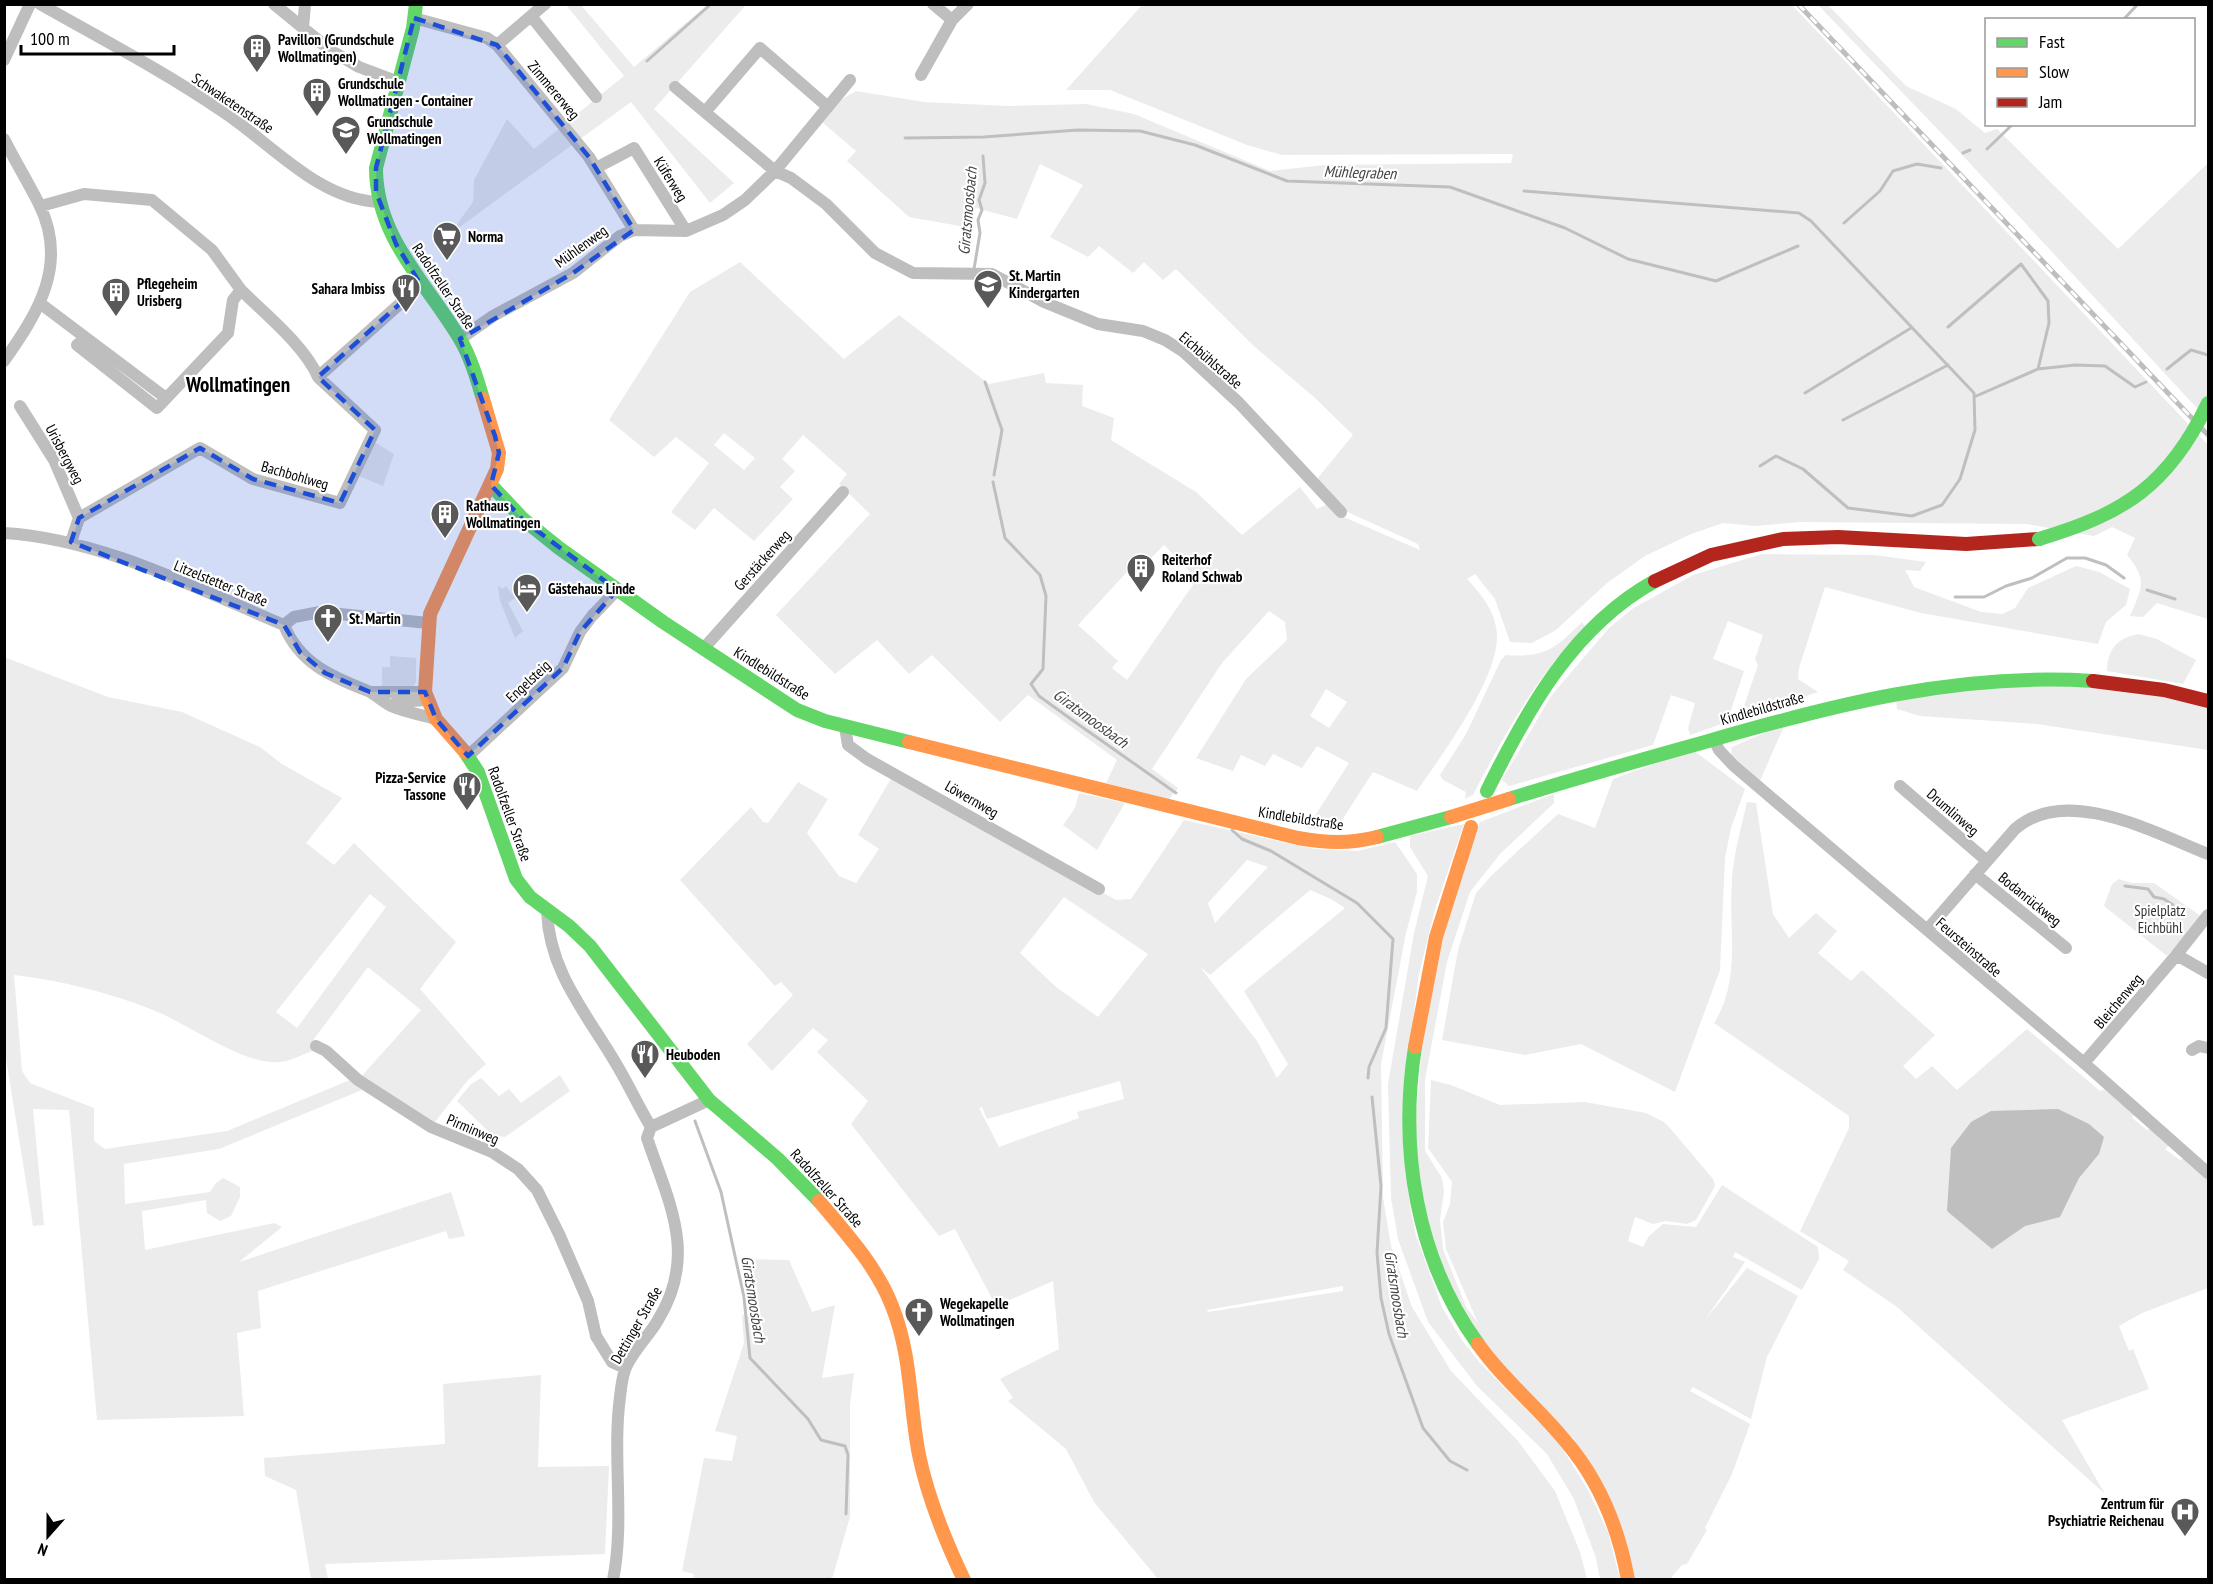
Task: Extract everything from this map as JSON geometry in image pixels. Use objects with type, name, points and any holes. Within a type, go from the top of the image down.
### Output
[{"type":"main road","name":"Radolfzeller Straße","points":[[415,11],[376,168],[378,202],[396,244],[421,285],[460,339],[474,369],[499,453],[497,469],[491,485],[441,589],[428,623],[426,696],[436,719],[468,756],[486,788],[508,860],[516,879],[530,897],[569,926],[602,960],[709,1100],[778,1159],[821,1203],[859,1249],[892,1305],[908,1355],[920,1454],[928,1494],[943,1536],[964,1580]]},
{"type":"main road","points":[[1486,791],[1506,752],[1563,660],[1594,627],[1630,597],[1685,566],[1726,551],[1778,540],[1819,537],[1966,544],[2039,539],[2079,529],[2129,503],[2155,481],[2178,456],[2193,435],[2208,403]]},
{"type":"main road","name":"Kindlebildstraße","points":[[491,485],[524,521],[617,590],[797,710],[845,727],[1212,818],[1329,843],[1354,843],[1451,817],[1839,704],[1959,685],[2095,680],[2152,687],[2208,700]]},
{"type":"main road","points":[[1471,827],[1435,934],[1418,1030],[1411,1088],[1410,1133],[1419,1209],[1442,1286],[1464,1327],[1501,1375],[1567,1442],[1600,1492],[1620,1546],[1628,1580]]},
{"type":"street","points":[[4,60],[30,4]]},
{"type":"street","name":"Schwaketenstraße","points":[[40,4],[223,111],[330,188],[353,200],[378,202]]},
{"type":"street","points":[[274,4],[330,50],[359,67],[399,82]]},
{"type":"street","points":[[303,28],[305,4]]},
{"type":"street","points":[[497,45],[545,4]]},
{"type":"street","points":[[933,4],[952,20]]},
{"type":"street","points":[[921,75],[952,20],[968,4]]},
{"type":"street","name":"Zimmererweg","points":[[415,11],[487,38],[497,45],[597,168],[634,230]]},
{"type":"street","points":[[531,16],[596,97]]},
{"type":"street","points":[[705,112],[760,48],[828,107]]},
{"type":"street","points":[[634,230],[686,231],[702,226],[736,206],[775,171],[850,80]]},
{"type":"street","name":"Eichbühlstraße","points":[[675,87],[775,171],[791,178],[826,204],[875,253],[905,269],[913,273],[992,274],[1044,302],[1098,324],[1143,331],[1165,340],[1184,352],[1280,445],[1341,513]]},
{"type":"street","points":[[4,139],[40,206],[51,246],[50,272],[41,304],[4,361]]},
{"type":"street","name":"Küferweg","points":[[597,168],[633,148],[686,231]]},
{"type":"street","points":[[40,206],[84,194],[152,200],[212,250],[241,290],[283,331],[315,369],[318,377],[421,285]]},
{"type":"street","name":"Mühlenweg","points":[[460,339],[493,316],[573,273],[620,236],[634,230]]},
{"type":"street","points":[[41,304],[86,338],[77,345],[157,408],[228,333],[233,300],[241,290]]},
{"type":"street","name":"Bachbohlweg","points":[[79,518],[163,467],[200,448],[253,479],[340,503],[375,430],[318,377]]},
{"type":"street","name":"Urisbergweg","points":[[20,406],[54,460],[79,518]]},
{"type":"street","name":"Gerstäckerweg","points":[[704,648],[843,492]]},
{"type":"street","points":[[71,542],[79,518]]},
{"type":"street","name":"Litzelstetter Straße","points":[[4,533],[32,534],[71,542],[196,588],[284,625]]},
{"type":"street","name":"Engelsteig","points":[[468,756],[556,676],[571,655],[580,632],[591,616],[617,590]]},
{"type":"street","points":[[428,623],[320,612],[294,617],[284,625],[289,637],[308,661],[325,673],[375,695],[392,706],[436,719]]},
{"type":"street","points":[[375,695],[426,696]]},
{"type":"street","name":"Löwernweg","points":[[845,727],[848,745],[867,759],[1099,888]]},
{"type":"street","name":"Feursteinstraße","points":[[1714,739],[1719,750],[1734,766],[2084,1063],[2208,1173]]},
{"type":"street","name":"Drumlinweg","points":[[1900,786],[1987,861]]},
{"type":"street","points":[[1927,930],[2026,819],[2044,812],[2102,814],[2208,854]]},
{"type":"street","name":"Bodanrückweg","points":[[1975,874],[2066,948]]},
{"type":"street","name":"Dettinger Straße","points":[[547,911],[548,929],[561,973],[651,1127],[647,1138],[674,1215],[679,1242],[679,1267],[672,1299],[625,1368],[618,1421],[614,1580]]},
{"type":"street","name":"Bleichenweg","points":[[2084,1063],[2208,915]]},
{"type":"street","points":[[2174,958],[2182,958],[2208,973]]},
{"type":"street","name":"Pirminweg","points":[[316,1046],[326,1051],[368,1087],[431,1127],[492,1152],[518,1169],[537,1190],[560,1234],[588,1301],[596,1335],[612,1362],[625,1368]]},
{"type":"street","points":[[2192,1050],[2199,1046],[2208,1048]]},
{"type":"street","points":[[651,1127],[709,1100]]},
{"type":"highlighted area","points":[[414,18],[497,45],[589,157],[634,230],[573,273],[460,339],[499,453],[491,485],[524,521],[617,590],[580,632],[563,668],[468,756],[436,719],[425,692],[370,692],[325,673],[300,652],[284,625],[71,542],[79,518],[200,448],[253,479],[340,503],[375,430],[318,377],[421,285],[396,244],[376,192],[376,168]]},
{"type":"green space","points":[[566,5],[581,5],[634,67],[707,5],[746,5],[654,109],[734,183],[710,203],[631,102],[457,229],[457,224],[473,202],[474,180],[507,119],[534,149],[624,76]]},
{"type":"green space","points":[[1142,5],[1792,5],[2208,445],[2208,619],[2157,603],[2143,617],[2130,616],[2141,584],[2138,571],[2127,555],[2135,538],[2112,527],[2094,536],[2026,524],[1799,522],[1755,526],[1723,523],[1691,534],[1645,556],[1607,583],[1556,630],[1532,643],[1510,642],[1495,599],[1475,574],[1467,579],[1491,611],[1497,635],[1489,673],[1479,694],[1417,791],[1373,772],[1335,831],[1307,828],[1349,763],[1317,746],[1302,768],[1273,754],[1265,766],[1241,755],[1233,771],[1196,758],[1246,679],[1287,640],[1285,622],[1269,611],[1222,663],[1152,769],[1178,788],[1169,799],[1106,783],[1117,760],[1028,695],[1000,722],[932,655],[909,674],[877,640],[835,674],[776,615],[870,514],[839,484],[847,474],[803,435],[782,459],[795,471],[780,487],[793,499],[754,541],[714,508],[695,530],[671,512],[709,463],[676,437],[654,457],[609,420],[690,292],[740,262],[844,359],[899,315],[989,384],[1044,373],[1046,383],[1083,385],[1082,406],[1114,418],[1111,440],[1196,492],[1242,535],[1300,487],[1317,509],[1328,504],[1339,515],[1420,550],[1418,544],[1341,509],[1317,479],[1353,435],[1314,397],[1255,347],[1176,269],[1163,280],[1144,262],[1133,273],[1099,246],[1088,257],[1050,237],[1083,185],[1040,164],[1017,219],[976,208],[971,228],[909,217],[847,161],[856,151],[822,120],[834,104],[856,91],[924,102],[1008,106],[1086,104],[1134,114],[1270,171],[1324,165],[1511,163],[1513,154],[1282,155],[1247,145],[1110,90],[1066,90]],"holes":[[[724,433],[755,458],[744,470],[714,445]],[[1164,545],[1197,579],[1127,680],[1112,668],[1118,661],[1078,625],[1126,573],[1135,574]],[[1326,689],[1347,702],[1329,728],[1310,716]]]},
{"type":"green space","points":[[1818,5],[1828,5],[1906,86],[1956,109],[1985,133],[1997,129],[2118,249],[2208,163],[2208,420],[1951,143]]},
{"type":"green space","points":[[373,441],[394,454],[383,486],[359,476]]},
{"type":"green space","points":[[1762,554],[1874,555],[1926,562],[1920,571],[1905,570],[1914,587],[1981,612],[2002,614],[2015,608],[2028,588],[2076,566],[2099,572],[2130,589],[2126,605],[2106,622],[2098,644],[1921,613],[1825,587],[1799,668],[1798,679],[1818,692],[1757,713],[1744,706],[1758,665],[1755,659],[1763,635],[1728,621],[1713,659],[1744,671],[1727,722],[1690,735],[1688,728],[1695,703],[1671,695],[1653,745],[1509,786],[1502,780],[1551,696],[1609,628],[1632,609],[1693,575]]},
{"type":"green space","points":[[498,586],[503,589],[506,586],[515,598],[508,603],[523,631],[515,638],[500,601]]},
{"type":"green space","points":[[1582,622],[1585,627],[1537,685],[1509,728],[1473,795],[1465,799],[1466,792],[1443,780],[1440,775],[1466,734],[1501,660],[1506,655],[1531,655],[1549,649],[1565,639]]},
{"type":"green space","points":[[2138,634],[2157,639],[2196,660],[2183,684],[2107,671],[2109,657],[2115,646],[2124,639]]},
{"type":"green space","points":[[390,656],[416,658],[416,682],[412,688],[382,686],[382,667],[390,667]]},
{"type":"green space","points":[[4,657],[108,697],[182,712],[260,747],[282,764],[342,798],[306,843],[334,865],[354,843],[456,942],[420,989],[486,1064],[468,1080],[431,1127],[358,1080],[421,1010],[368,967],[314,1039],[315,1050],[280,1062],[266,1061],[233,1051],[167,1016],[120,998],[67,984],[14,975],[22,1071],[30,1083],[94,1108],[94,1141],[105,1149],[227,1131],[350,1080],[362,1090],[219,1149],[124,1164],[125,1204],[210,1192],[223,1178],[240,1187],[240,1197],[231,1216],[220,1221],[207,1213],[206,1200],[142,1211],[145,1250],[274,1223],[282,1227],[239,1262],[451,1192],[465,1236],[449,1239],[446,1231],[258,1291],[261,1328],[237,1333],[244,1416],[97,1420],[69,1110],[33,1109],[44,1225],[33,1226],[5,1052]],"holes":[[[370,894],[386,907],[297,1028],[276,1012]]]},
{"type":"green space","points":[[2056,680],[2208,702],[2208,750],[2037,724],[1920,716],[1897,709],[1896,698]]},
{"type":"green space","points":[[1785,724],[1759,783],[1731,756],[1732,747]]},
{"type":"green space","points":[[1693,750],[1745,789],[1731,828],[1725,858],[1720,970],[1675,1092],[1581,1044],[1525,1055],[1442,1040],[1458,950],[1476,893],[1492,875],[1558,814],[1595,828],[1613,779]]},
{"type":"green space","points":[[893,775],[1116,900],[1131,899],[1184,820],[1314,849],[1357,851],[1395,842],[1417,874],[1417,892],[1406,933],[1381,1064],[1383,1197],[1391,1246],[1412,1307],[1451,1371],[1518,1441],[1555,1491],[1580,1552],[1587,1579],[1158,1579],[1094,1502],[1066,1449],[1008,1401],[1013,1398],[1000,1379],[1059,1349],[1053,1281],[996,1306],[955,1229],[939,1236],[851,1124],[868,1101],[817,1052],[828,1040],[813,1028],[772,1071],[747,1044],[793,995],[781,982],[775,986],[680,880],[751,807],[763,822],[768,823],[798,782],[828,799],[807,833],[839,876],[856,883],[879,849],[858,835]],"holes":[[[1247,860],[1268,867],[1215,923],[1208,903]],[[1310,890],[1345,908],[1244,991],[1288,1064],[1277,1078],[1257,1041],[1200,967],[1210,975]],[[1064,897],[1148,954],[1098,1017],[1056,987],[1020,953]],[[1120,1081],[1124,1099],[1077,1112],[1079,1118],[999,1147],[979,1108],[982,1107],[987,1119]],[[1343,1286],[1343,1291],[1208,1312],[1207,1310]]]},
{"type":"green space","points":[[1079,793],[1125,803],[1097,850],[1063,825],[1075,808]]},
{"type":"green space","points":[[1554,794],[1554,803],[1500,854],[1470,892],[1447,962],[1425,1080],[1425,1151],[1442,1178],[1444,1191],[1440,1220],[1443,1249],[1466,1307],[1478,1323],[1446,1249],[1443,1222],[1450,1204],[1452,1182],[1428,1148],[1431,1080],[1451,1085],[1500,1105],[1585,1102],[1646,1113],[1664,1122],[1713,1179],[1715,1186],[1696,1220],[1687,1224],[1666,1221],[1653,1224],[1635,1217],[1628,1241],[1643,1247],[1649,1236],[1663,1224],[1696,1227],[1722,1185],[1818,1247],[1819,1259],[1802,1290],[1735,1252],[1733,1257],[1745,1262],[1705,1320],[1747,1268],[1798,1296],[1767,1357],[1751,1419],[1693,1387],[1690,1391],[1750,1424],[1732,1474],[1705,1528],[1707,1530],[1687,1564],[1682,1565],[1670,1579],[1635,1579],[1573,1438],[1492,1355],[1465,1322],[1429,1233],[1420,1183],[1415,1128],[1424,1024],[1438,942],[1480,822]]},
{"type":"green space","points":[[1747,802],[1756,803],[1773,914],[1789,938],[1816,913],[1837,931],[1818,953],[1851,981],[1862,970],[1935,1035],[1903,1066],[1916,1079],[1932,1066],[1957,1090],[2027,1029],[2100,1091],[2112,1087],[2136,1108],[2132,1118],[2147,1130],[2156,1126],[2173,1141],[2165,1149],[2180,1160],[2190,1156],[2208,1173],[2208,1288],[2142,1313],[2119,1326],[2129,1351],[2133,1349],[2149,1389],[2062,1420],[2105,1494],[1897,1307],[1843,1270],[1849,1261],[1800,1231],[1849,1128],[1849,1116],[1714,1023],[1723,1006],[1731,971],[1732,879]]},
{"type":"green space","points":[[1464,824],[1436,906],[1419,974],[1414,1011],[1406,1171],[1416,1236],[1442,1307],[1461,1339],[1480,1363],[1559,1443],[1588,1490],[1608,1532],[1620,1579],[1600,1579],[1596,1558],[1574,1499],[1547,1454],[1477,1386],[1428,1322],[1398,1239],[1391,1198],[1388,1084],[1414,933],[1428,876],[1410,847],[1410,836]]},
{"type":"green space","name":"Spielplatz Eichbühl","points":[[2119,879],[2131,883],[2154,883],[2202,917],[2167,956],[2104,906],[2112,884]]},
{"type":"green space","points":[[560,1075],[570,1091],[505,1137],[492,1135],[457,1101],[471,1084],[481,1078],[499,1096],[509,1089],[521,1103]]},
{"type":"green space","points":[[742,1259],[789,1260],[812,1312],[835,1305],[822,1378],[854,1373],[850,1405],[850,1517],[832,1579],[693,1579],[694,1574],[682,1571],[704,1458],[732,1461],[737,1436],[715,1431],[744,1343],[742,1315],[749,1317]]},
{"type":"green space","points":[[541,1375],[538,1467],[609,1466],[605,1554],[325,1564],[328,1579],[311,1579],[296,1490],[265,1476],[264,1458],[445,1444],[443,1384]]},
{"type":"shaded area","points":[[2058,1109],[2089,1124],[2104,1137],[2099,1154],[2079,1178],[2060,1217],[2025,1226],[1992,1249],[1947,1211],[1951,1148],[1971,1122],[1991,1111]]},
{"type":"waterway","points":[[647,61],[711,4]]},
{"type":"waterway","name":"Mühlegraben","points":[[2125,18],[2138,4]]},
{"type":"waterway","name":"Mühlegraben","points":[[1987,149],[2011,126]]},
{"type":"waterway","name":"Mühlegraben","points":[[905,138],[984,137],[1078,130],[1140,131],[1195,145],[1287,181],[1450,187],[1565,228],[1628,259],[1716,281],[1798,246]]},
{"type":"waterway","name":"Mühlegraben","points":[[1963,153],[1970,150]]},
{"type":"waterway","name":"Giratsmoosbach","points":[[974,269],[980,233],[978,220],[982,210],[979,200],[985,183],[983,156]]},
{"type":"waterway","name":"Mühlegraben","points":[[1844,223],[1880,191],[1893,171],[1917,164],[1941,168]]},
{"type":"waterway","points":[[1524,191],[1799,213],[1811,221],[1974,393],[1975,430],[1960,479],[1942,505],[1912,516],[1848,508],[1803,469],[1776,456],[1760,466]]},
{"type":"waterway","points":[[1948,327],[2021,264],[2048,301],[2049,323],[2038,369]]},
{"type":"waterway","points":[[1805,393],[1911,328]]},
{"type":"waterway","points":[[2167,369],[2191,350],[2208,355]]},
{"type":"waterway","points":[[1843,420],[1948,365]]},
{"type":"waterway","points":[[1974,397],[2038,369],[2075,365],[2105,366],[2135,387],[2146,382]]},
{"type":"waterway","name":"Giratsmoosbach","points":[[985,382],[1002,430],[994,475]]},
{"type":"waterway","name":"Giratsmoosbach","points":[[993,482],[1005,538],[1040,575],[1046,596],[1043,669],[1031,684],[1039,696],[1176,793]]},
{"type":"waterway","points":[[1955,597],[1984,597],[2006,586],[2032,578],[2067,558],[2085,558],[2106,565],[2124,578]]},
{"type":"waterway","points":[[2147,590],[2175,599]]},
{"type":"waterway","name":"Giratsmoosbach","points":[[1232,830],[1242,839],[1271,851],[1357,903],[1393,939],[1386,1028],[1369,1067],[1368,1078]]},
{"type":"waterway","points":[[2125,886],[2148,889],[2154,897],[2164,899],[2173,905]]},
{"type":"waterway","points":[[2157,931],[2163,915]]},
{"type":"waterway","name":"Giratsmoosbach","points":[[1372,1097],[1381,1186],[1377,1253],[1381,1298],[1389,1334],[1423,1428],[1450,1461],[1467,1470]]},
{"type":"waterway","name":"Giratsmoosbach","points":[[695,1121],[721,1192],[744,1297],[750,1358],[808,1419],[821,1440],[845,1446],[848,1455],[846,1514]]},
{"type":"railway","points":[[1798,4],[2208,435]]},
{"type":"traffic: fast","points":[[416,4],[413,28],[376,168],[378,193],[384,216],[394,238],[464,346],[483,399]]},
{"type":"traffic: fast","points":[[2039,539],[2096,519],[2120,507],[2141,492],[2177,455],[2208,403]]},
{"type":"traffic: fast","points":[[491,485],[523,519],[559,548],[663,622],[797,710],[825,721],[909,742]]},
{"type":"traffic: fast","points":[[1487,791],[1519,730],[1555,672],[1600,621],[1655,581]]},
{"type":"traffic: fast","points":[[1509,799],[1753,728],[1897,694],[1994,682],[2093,681]]},
{"type":"traffic: fast","points":[[465,752],[478,772],[516,879],[530,897],[569,926],[590,946],[709,1100],[778,1159],[819,1201]]},
{"type":"traffic: fast","points":[[1377,837],[1451,817]]},
{"type":"traffic: fast","points":[[1415,1047],[1409,1125],[1417,1202],[1440,1276],[1457,1311],[1478,1344]]},
{"type":"traffic: slow","points":[[465,752],[436,719],[425,692],[430,614],[497,469],[499,453],[483,399]]},
{"type":"traffic: slow","points":[[909,742],[1298,838],[1338,842],[1377,837]]},
{"type":"traffic: slow","points":[[1451,817],[1509,799]]},
{"type":"traffic: slow","points":[[1415,1047],[1436,937],[1471,827]]},
{"type":"traffic: slow","points":[[819,1201],[869,1264],[892,1306],[907,1362],[919,1455],[927,1487],[950,1550],[964,1580]]},
{"type":"traffic: slow","points":[[1478,1344],[1579,1458],[1606,1507],[1619,1543],[1628,1580]]},
{"type":"traffic: jam","points":[[1655,581],[1711,555],[1783,539],[1838,537],[1966,544],[2039,539]]},
{"type":"traffic: jam","points":[[2093,681],[2164,690],[2208,701]]},
{"type":"place","name":"Pavillon (Grundschule Wollmatingen)","points":[[257,74]]},
{"type":"place","name":"Grundschule Wollmatingen - Container","points":[[317,118]]},
{"type":"place","name":"Grundschule Wollmatingen","points":[[346,156]]},
{"type":"place","name":"Norma","points":[[447,262]]},
{"type":"place","name":"St. Martin Kindergarten","points":[[988,310]]},
{"type":"place","name":"Sahara Imbiss","points":[[406,314]]},
{"type":"place","name":"Pflegeheim Urisberg","points":[[116,318]]},
{"type":"place","name":"Rathaus Wollmatingen","points":[[445,540]]},
{"type":"place","name":"Reiterhof Roland Schwab","points":[[1141,594]]},
{"type":"place","name":"Gästehaus Linde","points":[[527,614]]},
{"type":"place","name":"St. Martin","points":[[328,644]]},
{"type":"place","name":"Pizza-Service Tassone","points":[[467,812]]},
{"type":"place","name":"Heuboden","points":[[645,1080]]},
{"type":"place","name":"Wegekapelle Wollmatingen","points":[[919,1338]]},
{"type":"place","name":"Zentrum für Psychiatrie Reichenau","points":[[2185,1538]]},
{"type":"district","name":"Wollmatingen","points":[[238,384]]}]
